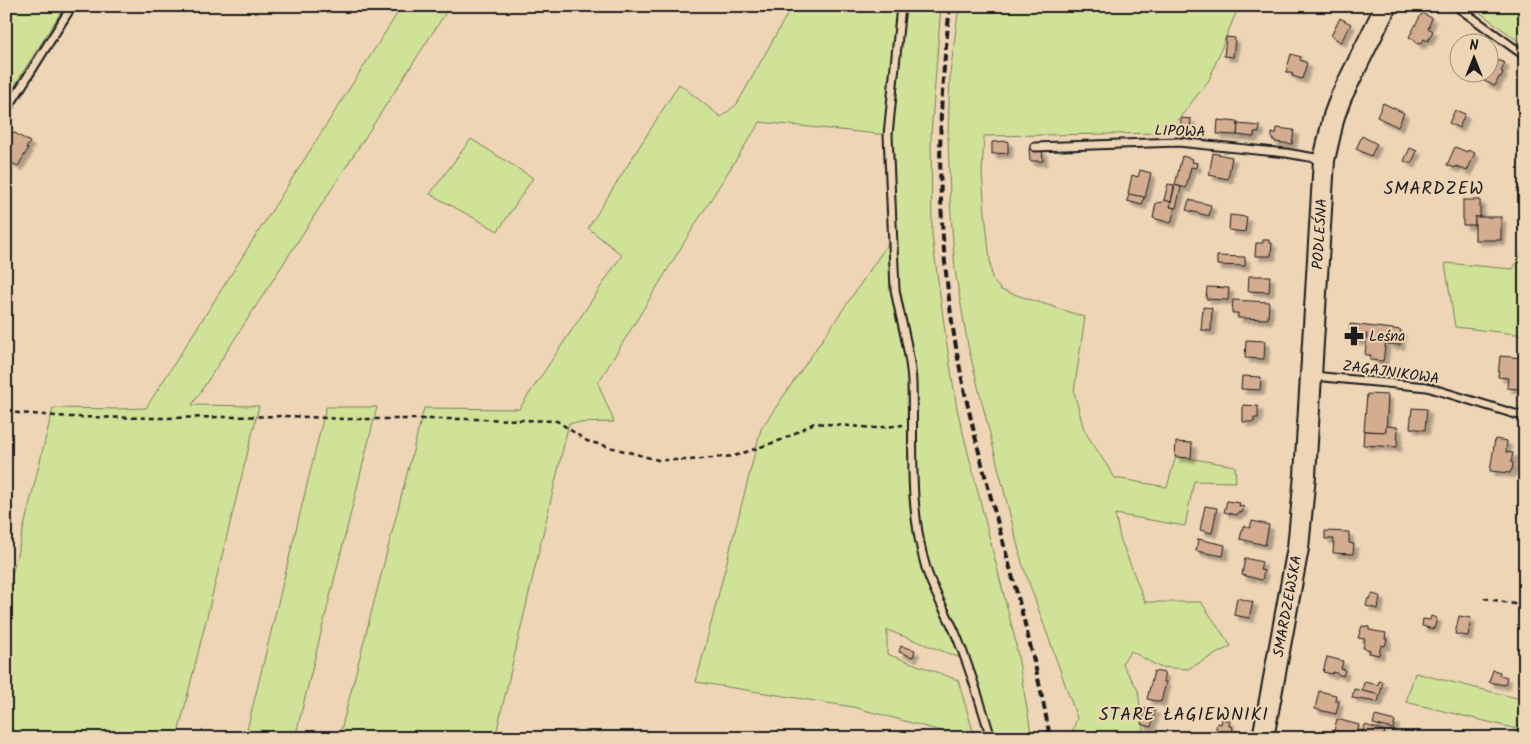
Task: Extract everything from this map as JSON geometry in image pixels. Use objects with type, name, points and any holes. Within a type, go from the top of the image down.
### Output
[{"type":"street","name":"PODLEŚNA","points":[[1305,474],[1324,160],[1328,136],[1339,103],[1386,6]]},
{"type":"street","name":"SMARDZEWSKA","points":[[1263,738],[1298,548],[1305,474]]},
{"type":"lane","points":[[6,111],[72,6]]},
{"type":"lane","points":[[901,6],[888,135],[895,289],[907,345],[912,381],[912,456],[920,543],[926,569],[975,684],[991,738]]},
{"type":"lane","points":[[1456,6],[1525,56]]},
{"type":"lane","name":"LIPOWA","points":[[1034,147],[1178,142],[1286,153],[1324,160]]},
{"type":"lane","name":"ZAGAJNIKOWA","points":[[1311,376],[1427,387],[1525,416]]},
{"type":"path","points":[[6,412],[70,417],[287,416],[482,418],[556,421],[587,441],[658,460],[690,460],[734,456],[784,439],[814,423],[875,428],[912,424]]},
{"type":"path","points":[[1484,598],[1525,606]]},
{"type":"green space","points":[[6,6],[65,6],[6,99]]},
{"type":"green space","points":[[402,6],[450,6],[192,405],[259,406],[177,738],[6,738],[6,600],[53,408],[146,408]]},
{"type":"green space","points":[[792,6],[941,6],[931,135],[932,236],[957,409],[1015,639],[1032,738],[994,738],[971,662],[887,630],[887,654],[958,680],[975,738],[967,738],[853,707],[696,682],[761,429],[894,235],[888,135],[760,122],[698,219],[598,383],[614,422],[569,423],[495,738],[339,738],[424,408],[519,409],[622,255],[588,228],[679,84],[721,117],[737,104]]},
{"type":"green space","points":[[959,6],[1239,6],[1209,80],[1168,133],[984,136],[982,173],[992,279],[1001,290],[1085,317],[1074,392],[1084,430],[1115,478],[1167,487],[1176,456],[1235,466],[1236,482],[1194,481],[1185,526],[1115,514],[1120,538],[1145,602],[1201,602],[1231,646],[1188,669],[1159,667],[1131,651],[1122,663],[1138,690],[1144,738],[1106,738],[1104,734],[1100,738],[1070,738],[1077,718],[1022,563],[968,346],[955,270],[948,135],[950,74]]},
{"type":"green space","points":[[1471,6],[1525,6],[1525,46]]},
{"type":"green space","points":[[471,139],[533,178],[498,231],[430,194]]},
{"type":"green space","points":[[1525,247],[1525,335],[1455,327],[1445,263],[1513,269]]},
{"type":"green space","points":[[326,407],[377,407],[295,738],[245,738]]},
{"type":"green space","points":[[1415,673],[1525,700],[1525,738],[1513,738],[1517,729],[1406,702]]},
{"type":"building","points":[[1422,13],[1432,18],[1428,28],[1433,31],[1428,41],[1424,39],[1419,44],[1409,37]]},
{"type":"building","points":[[1340,18],[1351,24],[1341,42],[1331,36]]},
{"type":"building","points":[[1226,37],[1235,38],[1233,57],[1224,56]]},
{"type":"building","points":[[1291,54],[1301,57],[1300,60],[1307,63],[1302,79],[1286,72]]},
{"type":"building","points":[[1498,60],[1505,63],[1501,71],[1503,72],[1501,77],[1498,79]]},
{"type":"building","points":[[1486,82],[1497,82],[1495,86]]},
{"type":"building","points":[[1383,103],[1404,113],[1398,127],[1377,117]]},
{"type":"building","points":[[1455,110],[1465,114],[1459,128],[1449,123]]},
{"type":"building","points":[[1181,118],[1191,119],[1189,136],[1180,135]]},
{"type":"building","points":[[1218,120],[1238,122],[1237,135],[1217,134]]},
{"type":"building","points":[[1238,124],[1260,126],[1259,133],[1254,132],[1254,137],[1237,135]]},
{"type":"building","points":[[1277,128],[1294,130],[1292,144],[1272,140],[1272,133],[1276,134]]},
{"type":"building","points":[[13,132],[30,142],[18,166],[8,161],[6,164],[6,137],[7,135],[10,137]]},
{"type":"building","points":[[1362,136],[1377,144],[1371,156],[1356,149]]},
{"type":"building","points":[[1008,141],[1008,153],[992,154],[992,142]]},
{"type":"building","points":[[1455,147],[1475,153],[1467,171],[1456,166],[1455,168],[1447,165]]},
{"type":"building","points":[[1410,148],[1417,151],[1411,164],[1404,161]]},
{"type":"building","points":[[1029,149],[1042,149],[1043,161],[1030,161]]},
{"type":"building","points":[[1213,153],[1232,157],[1228,179],[1209,175]]},
{"type":"building","points":[[1182,156],[1193,159],[1192,162],[1197,163],[1196,168],[1191,167],[1186,188],[1175,185]]},
{"type":"building","points":[[1140,170],[1151,173],[1145,198],[1128,194],[1132,175],[1138,177]]},
{"type":"building","points":[[1525,181],[1525,197],[1516,191]]},
{"type":"building","points":[[1168,184],[1174,185],[1171,202],[1164,200]]},
{"type":"building","points":[[1175,185],[1181,187],[1176,208],[1170,207]]},
{"type":"building","points":[[1129,194],[1144,197],[1142,205],[1127,201]]},
{"type":"building","points":[[1164,200],[1171,202],[1170,207],[1175,208],[1171,223],[1153,218],[1156,203],[1163,202]]},
{"type":"building","points":[[1189,200],[1211,205],[1209,216],[1186,210]]},
{"type":"building","points":[[1463,200],[1480,200],[1480,217],[1475,217],[1475,225],[1463,225]]},
{"type":"building","points":[[1230,215],[1247,217],[1245,232],[1229,230]]},
{"type":"building","points":[[1475,217],[1501,217],[1501,240],[1475,240]]},
{"type":"building","points":[[1263,240],[1269,240],[1269,243],[1272,243],[1271,256],[1255,256],[1256,243],[1263,243]]},
{"type":"building","points":[[1217,256],[1245,257],[1245,266],[1217,265]]},
{"type":"building","points":[[1249,276],[1270,276],[1269,292],[1248,291]]},
{"type":"building","points":[[1207,287],[1229,288],[1228,300],[1206,299]]},
{"type":"building","points":[[1233,300],[1269,302],[1268,319],[1238,318],[1238,313],[1232,313]]},
{"type":"building","points":[[1203,307],[1212,308],[1211,331],[1201,330]]},
{"type":"building","points":[[1350,324],[1401,330],[1400,345],[1388,344],[1389,340],[1386,340],[1383,361],[1370,360],[1371,355],[1365,355],[1367,334],[1362,334],[1361,341],[1349,340]]},
{"type":"building","points":[[1246,340],[1265,341],[1264,359],[1245,358]]},
{"type":"building","points":[[1500,356],[1523,358],[1520,389],[1507,388],[1508,378],[1498,377]]},
{"type":"building","points":[[1242,376],[1261,377],[1260,390],[1241,389]]},
{"type":"building","points":[[1367,394],[1388,395],[1386,432],[1364,431]]},
{"type":"building","points":[[1243,405],[1258,406],[1258,418],[1254,418],[1254,422],[1243,422]]},
{"type":"building","points":[[1412,408],[1427,409],[1425,430],[1410,428]]},
{"type":"building","points":[[1386,426],[1398,427],[1397,447],[1363,445],[1364,431],[1386,432]]},
{"type":"building","points":[[1495,439],[1507,441],[1506,452],[1513,453],[1512,470],[1510,473],[1490,471]]},
{"type":"building","points":[[1176,442],[1192,443],[1191,458],[1175,457]]},
{"type":"building","points":[[1227,501],[1240,503],[1239,506],[1244,507],[1242,513],[1238,512],[1237,515],[1224,512]]},
{"type":"building","points":[[1205,506],[1217,508],[1212,533],[1200,530]]},
{"type":"building","points":[[1252,521],[1269,525],[1265,545],[1240,539],[1243,526],[1250,528]]},
{"type":"building","points":[[1325,531],[1349,532],[1349,543],[1354,544],[1353,554],[1333,553],[1334,539],[1325,539]]},
{"type":"building","points":[[1198,539],[1225,545],[1223,556],[1196,551]]},
{"type":"building","points":[[1245,558],[1262,562],[1260,570],[1264,571],[1262,580],[1242,575]]},
{"type":"building","points":[[1372,594],[1380,596],[1378,609],[1366,606],[1368,598],[1370,599]]},
{"type":"building","points":[[1237,598],[1253,602],[1249,618],[1234,615]]},
{"type":"building","points":[[1431,616],[1437,618],[1434,629],[1422,626],[1423,619],[1430,620]]},
{"type":"building","points":[[1459,616],[1471,618],[1468,636],[1455,634]]},
{"type":"building","points":[[1362,626],[1369,627],[1369,630],[1386,633],[1385,646],[1381,645],[1379,655],[1369,653],[1370,650],[1363,648],[1365,639],[1358,638]]},
{"type":"building","points":[[901,646],[915,650],[913,657],[899,652]]},
{"type":"building","points":[[1327,657],[1343,661],[1341,669],[1345,670],[1343,676],[1333,672],[1332,674],[1323,672]]},
{"type":"building","points":[[1493,670],[1500,672],[1499,675],[1507,677],[1505,685],[1489,682]]},
{"type":"building","points":[[1154,671],[1165,673],[1163,681],[1166,682],[1161,702],[1147,699]]},
{"type":"building","points":[[1379,681],[1383,682],[1380,695],[1362,691],[1364,682],[1378,685]]},
{"type":"building","points":[[1354,689],[1380,695],[1378,702],[1352,698]]},
{"type":"building","points":[[1319,691],[1336,695],[1335,701],[1339,701],[1336,714],[1315,709]]},
{"type":"building","points":[[1145,708],[1155,710],[1151,727],[1141,724]]},
{"type":"building","points":[[1375,716],[1395,721],[1393,729],[1373,724]]},
{"type":"building","points":[[1222,719],[1230,721],[1229,726],[1233,727],[1231,738],[1214,738],[1217,723],[1221,724]]},
{"type":"building","points":[[1337,719],[1359,725],[1356,738],[1342,738],[1333,735]]},
{"type":"building","points":[[1365,725],[1385,731],[1383,738],[1362,733]]},
{"type":"railway","points":[[950,6],[943,82],[940,174],[944,255],[954,336],[970,415],[1023,616],[1050,738]]},
{"type":"place","name":"Leśna","points":[[1354,336]]},
{"type":"district","name":"SMARDZEW","points":[[1434,188]]},
{"type":"district","name":"STARE ŁAGIEWNIKI","points":[[1184,714]]}]
